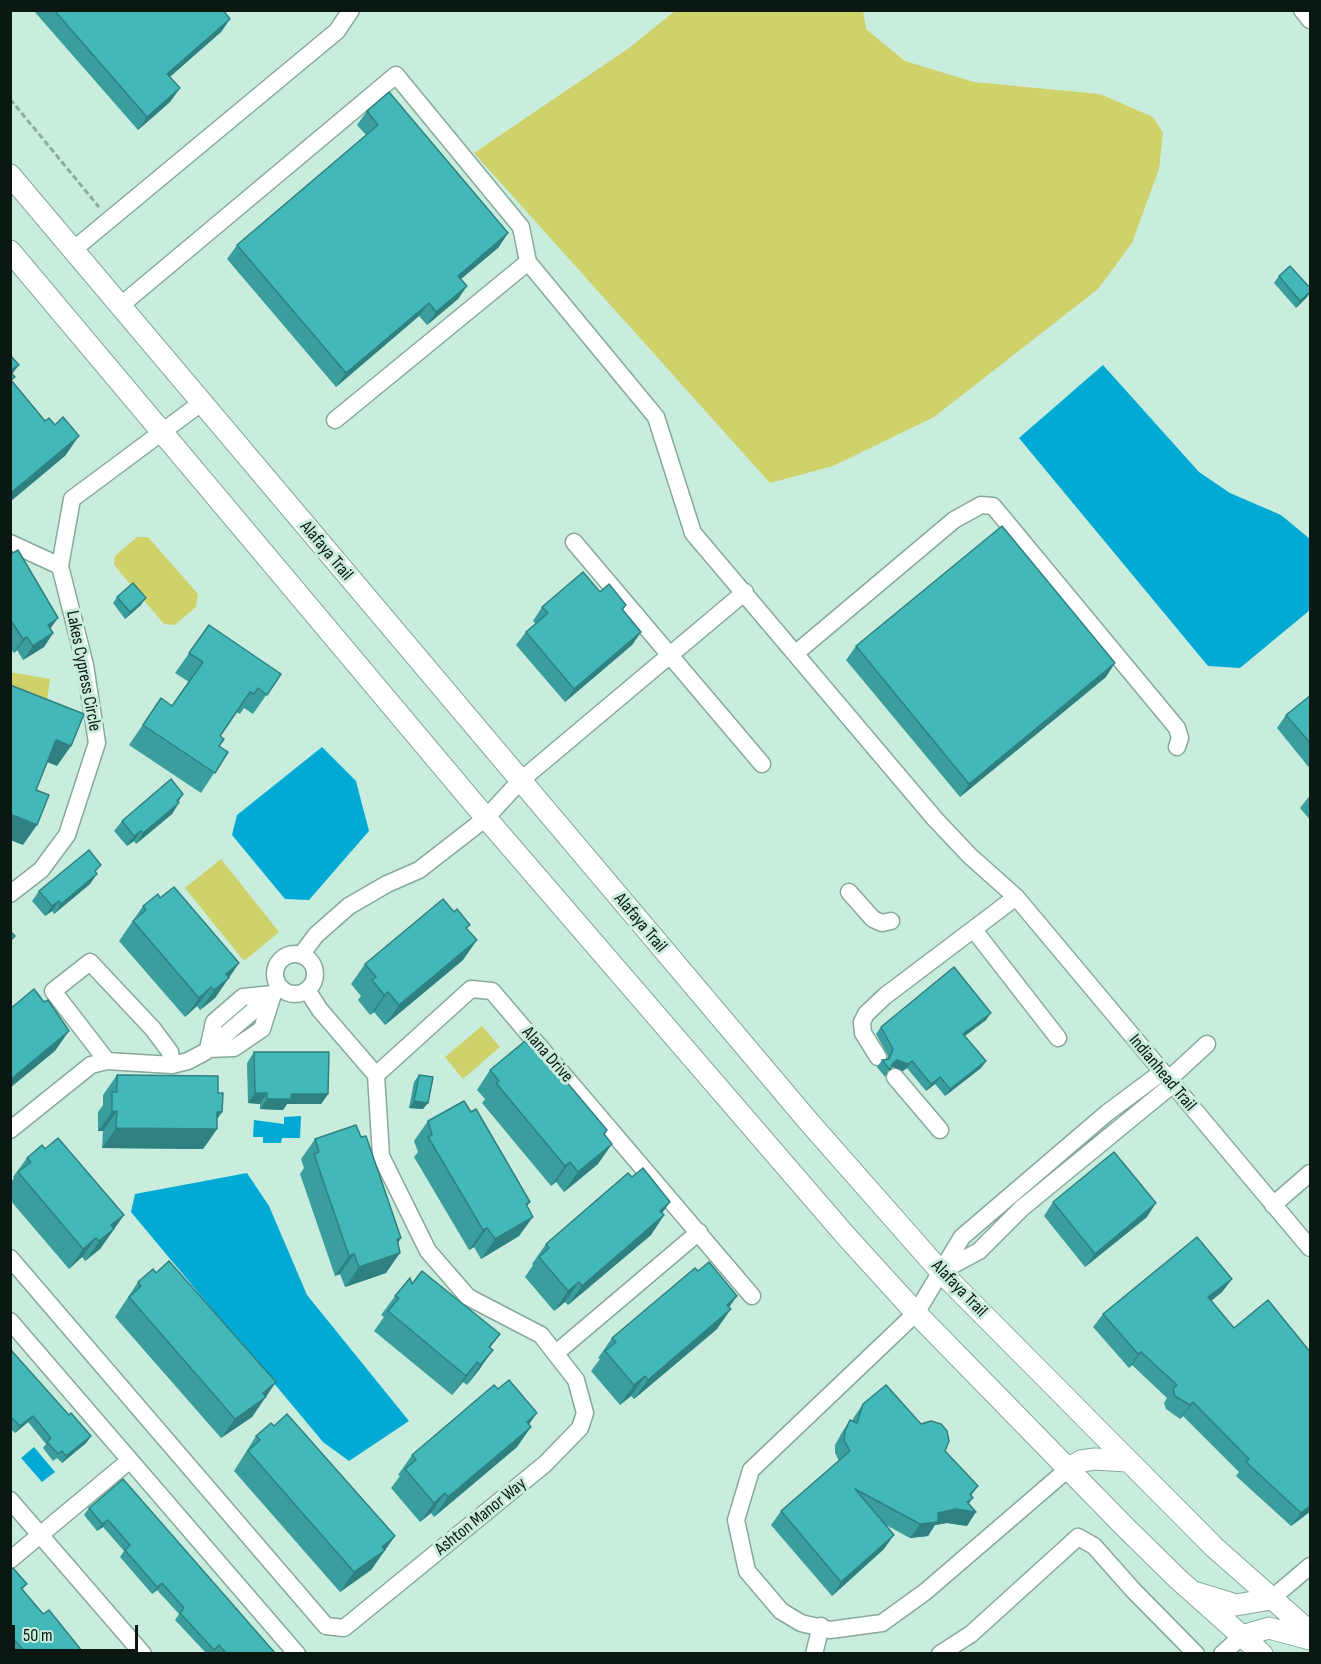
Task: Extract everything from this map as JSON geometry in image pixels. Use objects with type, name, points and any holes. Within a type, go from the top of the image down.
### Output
[{"type":"main road","name":"Alafaya Trail","points":[[10,175],[520,782],[809,1122],[941,1272],[1214,1547],[1311,1632]]},
{"type":"main road","points":[[10,251],[486,818],[772,1153],[916,1313],[1191,1591],[1262,1653]]},
{"type":"main road","points":[[1068,1468],[1080,1461],[1095,1459],[1127,1461]]},
{"type":"main road","points":[[1191,1591],[1236,1605],[1271,1599]]},
{"type":"main road","points":[[1242,1636],[1269,1628],[1311,1640]]},
{"type":"street","points":[[73,250],[338,31],[351,10]]},
{"type":"street","points":[[1302,10],[1311,20]]},
{"type":"street","points":[[120,306],[396,75],[520,227],[528,262],[335,420]]},
{"type":"street","name":"Indianhead Trail","points":[[528,262],[656,417],[693,533],[935,819],[969,856],[1016,897],[1311,1248]]},
{"type":"street","name":"Lakes Cypress Circle","points":[[10,894],[41,870],[66,835],[97,743],[85,665],[60,566],[72,499],[201,403]]},
{"type":"street","points":[[796,653],[954,520],[981,505],[993,506],[1177,728],[1180,738],[1177,747]]},
{"type":"street","points":[[573,542],[762,764]]},
{"type":"street","points":[[10,543],[60,566]]},
{"type":"street","points":[[301,955],[316,934],[349,906],[387,884],[419,870],[486,818],[520,782],[745,592]]},
{"type":"street","points":[[849,892],[873,919],[882,923],[891,921]]},
{"type":"street","points":[[879,1057],[863,1033],[862,1022],[866,1014],[885,996],[1016,897]]},
{"type":"street","points":[[974,930],[1058,1038]]},
{"type":"street","points":[[10,1130],[91,1065],[107,1061],[172,1065],[188,1062],[208,1049],[276,991],[294,994],[307,990],[315,972],[309,960],[301,955],[290,954],[279,962],[274,973],[276,991]]},
{"type":"street","points":[[107,1061],[53,992],[90,962],[153,1029],[170,1053],[172,1065]]},
{"type":"street","name":"Alana Drive","points":[[376,1075],[471,989],[492,991],[752,1296]]},
{"type":"street","points":[[307,990],[320,1010],[376,1075]]},
{"type":"street","points":[[1068,1468],[925,1592],[882,1623],[830,1630],[801,1623],[781,1611],[747,1571],[736,1520],[751,1470],[916,1313],[941,1272],[979,1251],[1022,1208],[1208,1044]]},
{"type":"street","name":"Ashton Manor Way","points":[[10,1258],[326,1626],[344,1628],[546,1464],[580,1428],[585,1413],[576,1380],[541,1335],[468,1297],[428,1251],[381,1156],[376,1075]]},
{"type":"street","points":[[895,1077],[940,1130]]},
{"type":"street","points":[[1274,1204],[1311,1173]]},
{"type":"street","points":[[556,1353],[699,1232]]},
{"type":"street","points":[[10,1321],[297,1653]]},
{"type":"street","points":[[10,1560],[130,1460]]},
{"type":"street","points":[[10,1500],[143,1653]]},
{"type":"street","points":[[940,1653],[971,1634],[1078,1538],[1094,1546],[1133,1590],[1196,1653]]},
{"type":"street","points":[[1271,1599],[1311,1566]]},
{"type":"street","points":[[814,1653],[821,1626]]},
{"type":"street","points":[[1222,1653],[1242,1636]]},
{"type":"path","points":[[10,99],[110,218]]},
{"type":"shaded area","points":[[675,11],[863,11],[866,29],[905,61],[974,82],[1100,94],[1153,117],[1163,133],[1159,169],[1132,243],[1098,289],[934,417],[833,466],[770,483],[474,153],[629,48]]},
{"type":"shaded area","points":[[137,537],[148,537],[198,594],[196,607],[175,625],[164,624],[114,565],[115,556]]},
{"type":"shaded area","points":[[10,672],[50,679],[47,701],[11,695]]},
{"type":"shaded area","points":[[221,859],[279,932],[244,961],[185,888]]},
{"type":"shaded area","points":[[482,1026],[500,1047],[463,1079],[445,1057]]},
{"type":"water","points":[[1103,365],[1199,472],[1230,493],[1281,515],[1310,539],[1310,610],[1240,668],[1208,666],[1019,438]]},
{"type":"water","points":[[322,747],[356,781],[369,831],[309,900],[285,899],[232,835],[237,815]]},
{"type":"water","points":[[301,1116],[300,1138],[282,1138],[281,1143],[263,1143],[263,1137],[253,1137],[254,1120],[284,1124],[284,1117]]},
{"type":"water","points":[[247,1173],[269,1206],[307,1295],[409,1421],[349,1461],[323,1442],[131,1212],[135,1194]]},
{"type":"water","points":[[34,1447],[55,1472],[42,1482],[21,1458]]},
{"type":"building","points":[[54,10],[223,10],[230,19],[167,74],[180,88],[147,117]]},
{"type":"building","points":[[389,92],[508,233],[458,276],[467,286],[436,312],[429,303],[346,373],[237,245],[378,125],[367,111]]},
{"type":"building","points":[[1290,266],[1311,289],[1300,301],[1279,276]]},
{"type":"building","points":[[10,355],[19,365],[10,371]]},
{"type":"building","points":[[10,372],[15,377],[11,380],[45,421],[49,418],[55,425],[63,417],[79,436],[12,492],[10,490]]},
{"type":"building","points":[[1002,526],[1115,663],[969,784],[856,646]]},
{"type":"building","points":[[10,549],[13,553],[18,550],[58,618],[48,625],[53,633],[33,646],[27,637],[23,639],[10,619]]},
{"type":"building","points":[[583,572],[600,592],[609,584],[626,605],[622,609],[641,632],[574,689],[526,632],[548,613],[542,607]]},
{"type":"building","points":[[133,583],[146,598],[130,612],[117,597]]},
{"type":"building","points":[[209,625],[281,674],[267,695],[258,688],[254,694],[250,692],[220,736],[224,739],[219,746],[228,752],[215,773],[143,725],[161,698],[172,706],[203,662],[189,653]]},
{"type":"building","points":[[10,685],[84,714],[71,746],[56,740],[36,790],[49,795],[37,825],[10,814]]},
{"type":"building","points":[[1311,695],[1311,744],[1286,715]]},
{"type":"building","points":[[171,779],[183,794],[177,801],[179,803],[143,833],[141,831],[134,836],[122,821]]},
{"type":"building","points":[[89,850],[101,865],[95,871],[97,874],[61,904],[59,901],[52,906],[39,891]]},
{"type":"building","points":[[174,887],[239,963],[226,974],[229,978],[214,990],[211,987],[199,998],[133,921],[146,910],[143,906],[158,894],[160,898]]},
{"type":"building","points":[[443,899],[454,912],[457,909],[470,925],[466,928],[477,940],[399,1005],[388,992],[384,995],[372,980],[376,977],[365,964]]},
{"type":"building","points":[[10,931],[15,936],[10,941]]},
{"type":"building","points":[[954,967],[991,1013],[963,1034],[986,1061],[950,1089],[940,1077],[931,1084],[912,1061],[908,1064],[897,1060],[890,1070],[882,1060],[889,1059],[893,1049],[881,1027]]},
{"type":"building","points":[[34,989],[44,1002],[48,1000],[69,1031],[10,1080],[10,1009]]},
{"type":"building","points":[[525,1041],[534,1051],[538,1048],[607,1130],[604,1134],[612,1144],[578,1172],[570,1162],[565,1166],[496,1083],[499,1081],[490,1070]]},
{"type":"building","points":[[254,1052],[329,1052],[328,1094],[291,1094],[291,1099],[267,1099],[267,1093],[255,1093]]},
{"type":"building","points":[[117,1075],[218,1076],[218,1093],[223,1093],[222,1112],[217,1112],[217,1129],[116,1128],[117,1111],[112,1112],[112,1092],[117,1092]]},
{"type":"building","points":[[419,1075],[433,1077],[428,1103],[414,1101]]},
{"type":"building","points":[[464,1101],[471,1112],[476,1109],[530,1202],[526,1204],[533,1217],[495,1239],[487,1228],[483,1230],[428,1137],[432,1135],[428,1121]]},
{"type":"building","points":[[356,1125],[361,1137],[366,1136],[401,1238],[397,1239],[400,1253],[359,1267],[354,1254],[349,1256],[314,1154],[319,1152],[315,1139]]},
{"type":"building","points":[[58,1138],[124,1215],[111,1225],[114,1229],[99,1241],[96,1238],[83,1249],[18,1172],[31,1162],[27,1158],[42,1145],[45,1149]]},
{"type":"building","points":[[1114,1152],[1156,1203],[1095,1254],[1053,1202]]},
{"type":"building","points":[[643,1168],[670,1202],[660,1211],[664,1215],[582,1286],[579,1282],[568,1291],[539,1257],[549,1248],[546,1244],[628,1173],[632,1177]]},
{"type":"building","points":[[1197,1237],[1232,1279],[1208,1297],[1234,1328],[1268,1300],[1311,1353],[1311,1505],[1301,1513],[1246,1462],[1249,1459],[1193,1402],[1190,1405],[1175,1396],[1173,1389],[1177,1385],[1141,1352],[1138,1354],[1103,1314]]},
{"type":"building","points":[[169,1261],[276,1382],[263,1393],[266,1397],[235,1419],[129,1297],[141,1286],[138,1282],[153,1269],[156,1273]]},
{"type":"building","points":[[709,1262],[737,1296],[727,1305],[731,1309],[648,1380],[645,1376],[634,1385],[605,1351],[616,1342],[612,1338],[695,1268],[698,1271]]},
{"type":"building","points":[[422,1271],[500,1334],[489,1347],[493,1350],[480,1365],[477,1362],[466,1376],[388,1311],[399,1298],[395,1296],[410,1278],[412,1284]]},
{"type":"building","points":[[10,1349],[91,1436],[66,1456],[62,1451],[58,1454],[47,1442],[51,1438],[33,1416],[20,1426],[10,1416]]},
{"type":"building","points":[[509,1380],[537,1413],[527,1422],[531,1427],[448,1497],[445,1493],[434,1503],[405,1469],[416,1460],[412,1455],[494,1385],[498,1389]]},
{"type":"building","points":[[886,1385],[921,1424],[931,1421],[941,1424],[947,1431],[949,1441],[945,1451],[978,1486],[970,1494],[973,1498],[967,1502],[976,1512],[956,1509],[938,1513],[938,1522],[920,1524],[855,1489],[894,1535],[841,1582],[781,1511],[850,1451],[844,1440],[850,1420],[857,1423],[863,1404]]},
{"type":"building","points":[[287,1414],[395,1536],[382,1547],[385,1550],[354,1572],[248,1451],[260,1440],[256,1436],[271,1423],[274,1426]]},
{"type":"building","points":[[123,1479],[275,1653],[226,1653],[219,1645],[214,1650],[180,1613],[184,1608],[162,1583],[157,1587],[125,1550],[130,1545],[108,1520],[102,1524],[89,1508]]},
{"type":"building","points":[[13,1568],[27,1584],[21,1588],[43,1614],[49,1610],[82,1651],[79,1653],[26,1653],[10,1635],[10,1570]]}]
